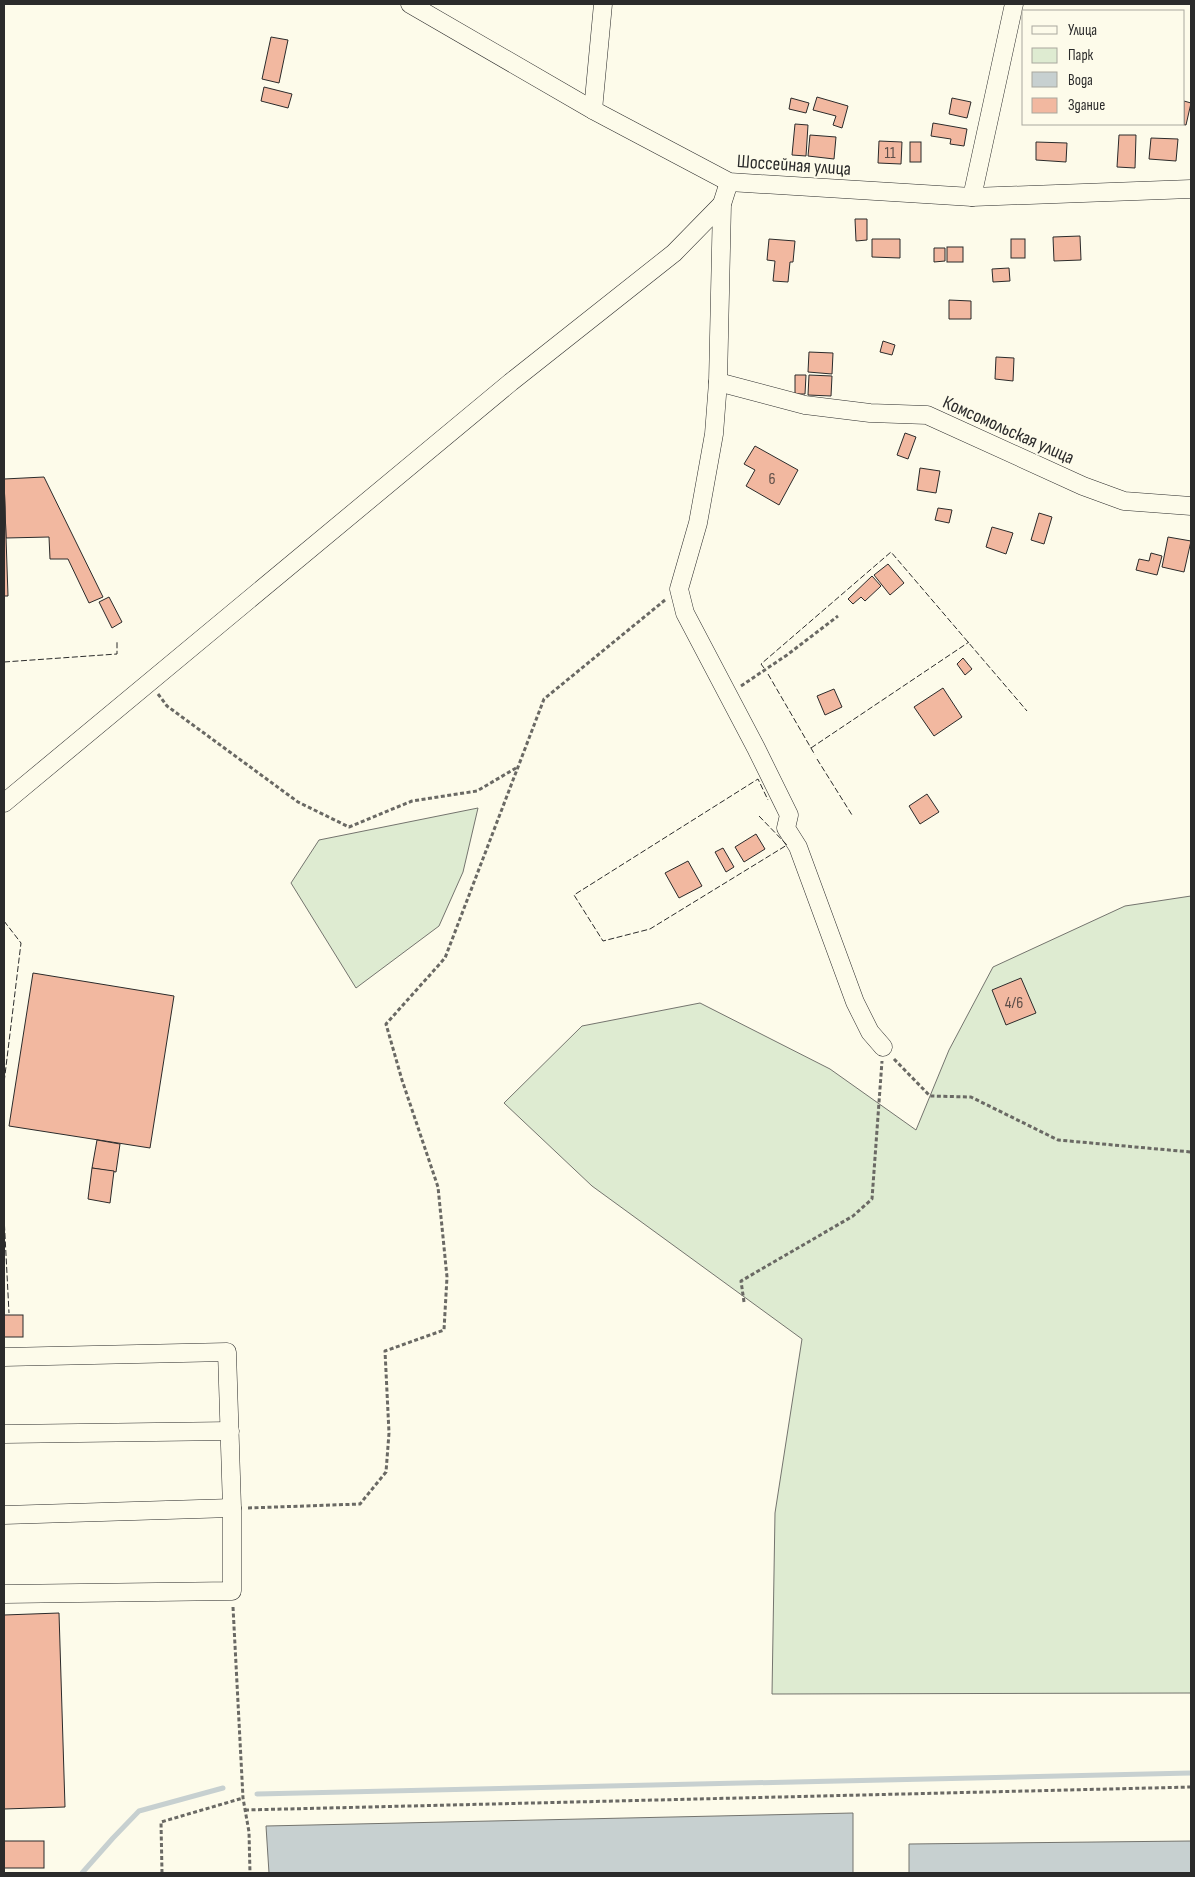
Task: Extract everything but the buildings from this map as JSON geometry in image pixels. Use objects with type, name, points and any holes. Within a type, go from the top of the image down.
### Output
[{"type":"street","name":"Шоссейная улица","points":[[410,4],[593,110],[729,182],[972,197],[1191,189]]},
{"type":"street","points":[[593,110],[603,4]]},
{"type":"street","points":[[972,197],[1014,4]]},
{"type":"street","points":[[729,182],[722,204],[718,382],[714,434],[699,514],[679,589],[685,612],[789,815],[786,828],[802,855],[855,1002],[870,1032],[883,1048]]},
{"type":"street","points":[[4,803],[511,382],[674,253],[722,204]]},
{"type":"street","name":"Комсомольская улица","points":[[718,382],[805,405],[870,413],[928,415],[1083,486],[1124,501],[1191,506]]},
{"type":"street","points":[[4,1357],[227,1352],[232,1508],[232,1591],[4,1594]]},
{"type":"street","points":[[4,1434],[230,1431]]},
{"type":"street","points":[[4,1516],[232,1508]]},
{"type":"path","points":[[232,1508],[360,1504],[386,1472],[388,1433],[385,1351],[444,1330],[447,1277],[438,1187],[402,1080],[386,1024],[445,958],[544,699],[679,589]]},
{"type":"path","points":[[727,695],[788,655],[838,616]]},
{"type":"path","points":[[149,683],[167,706],[298,802],[349,827],[412,801],[477,791],[517,767]]},
{"type":"path","points":[[883,1048],[930,1096],[971,1097],[1058,1140],[1191,1152]]},
{"type":"path","points":[[744,1302],[741,1281],[853,1216],[872,1199],[883,1048]]},
{"type":"path","points":[[232,1591],[243,1798],[249,1832],[250,1873]]},
{"type":"path","points":[[245,1810],[1191,1787]]},
{"type":"path","points":[[162,1873],[161,1822],[243,1798]]},
{"type":"green space","points":[[478,808],[463,872],[439,926],[356,988],[291,883],[319,840]]},
{"type":"green space","points":[[1191,896],[1191,1693],[772,1694],[775,1513],[802,1339],[592,1186],[504,1103],[582,1026],[700,1003],[830,1069],[916,1130],[949,1050],[993,967],[1125,906]]},
{"type":"water","points":[[853,1813],[853,1873],[269,1873],[266,1826]]},
{"type":"water","points":[[1191,1841],[1191,1873],[909,1873],[909,1844]]},
{"type":"waterway","points":[[257,1794],[1191,1773]]},
{"type":"waterway","points":[[82,1873],[139,1811],[223,1788]]},
{"type":"fence","points":[[764,668],[761,664],[891,552],[1027,711]]},
{"type":"fence","points":[[4,662],[117,654],[117,641]]},
{"type":"fence","points":[[811,748],[969,642]]},
{"type":"fence","points":[[768,674],[815,755]]},
{"type":"fence","points":[[817,759],[852,815]]},
{"type":"fence","points":[[759,816],[787,845],[650,929],[603,941],[574,895],[758,779],[768,800]]},
{"type":"fence","points":[[4,921],[21,943],[4,1083]]},
{"type":"fence","points":[[4,1216],[9,1313]]}]
